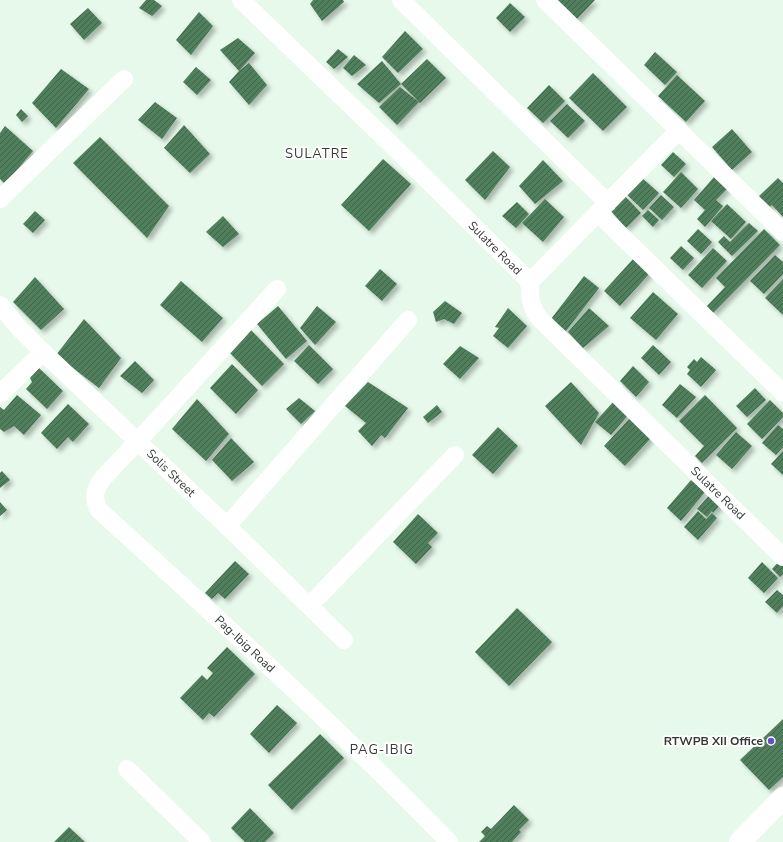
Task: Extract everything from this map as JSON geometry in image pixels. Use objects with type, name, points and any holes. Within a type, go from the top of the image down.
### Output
[{"type":"main road","points":[[740,842],[783,798]]},
{"type":"street","name":"Sulatre Road","points":[[241,0],[396,149],[530,282],[530,294],[534,312],[540,319],[783,557]]},
{"type":"street","points":[[401,0],[783,392]]},
{"type":"street","points":[[545,0],[783,232]]},
{"type":"street","points":[[0,199],[124,79]]},
{"type":"street","points":[[530,282],[679,130]]},
{"type":"street","name":"Pag-Ibig Road","points":[[277,289],[103,478],[98,485],[95,494],[95,503],[99,510],[209,610],[402,793],[449,842]]},
{"type":"street","name":"Solis Street","points":[[0,305],[19,328],[43,352],[227,526],[344,640]]},
{"type":"street","points":[[227,526],[408,320]]},
{"type":"street","points":[[0,394],[43,352]]},
{"type":"street","points":[[309,606],[455,455]]},
{"type":"street","points":[[127,769],[202,842]]},
{"type":"building","points":[[146,0],[154,0],[162,6],[152,16],[139,8]]},
{"type":"building","points":[[313,0],[343,0],[344,2],[322,21],[310,4]]},
{"type":"building","points":[[555,0],[595,0],[576,20]]},
{"type":"building","points":[[510,3],[525,17],[510,32],[496,18]]},
{"type":"building","points":[[88,8],[102,23],[84,40],[70,24]]},
{"type":"building","points":[[199,12],[213,26],[191,55],[176,40]]},
{"type":"building","points":[[405,31],[423,49],[398,73],[382,57]]},
{"type":"building","points":[[238,38],[255,53],[239,71],[220,50]]},
{"type":"building","points":[[338,49],[348,57],[334,69],[326,62]]},
{"type":"building","points":[[655,52],[677,72],[665,85],[644,65]]},
{"type":"building","points":[[354,55],[366,65],[352,76],[343,68]]},
{"type":"building","points":[[427,59],[446,78],[420,103],[401,84]]},
{"type":"building","points":[[382,61],[401,84],[379,103],[357,84]]},
{"type":"building","points":[[249,63],[267,85],[249,105],[229,82]]},
{"type":"building","points":[[196,67],[211,80],[197,95],[183,82]]},
{"type":"building","points":[[61,69],[89,89],[56,128],[32,103]]},
{"type":"building","points":[[593,73],[627,107],[603,131],[569,98]]},
{"type":"building","points":[[677,75],[705,101],[686,122],[658,96]]},
{"type":"building","points":[[549,85],[565,101],[543,123],[527,108]]},
{"type":"building","points":[[400,87],[419,102],[397,125],[379,107]]},
{"type":"building","points":[[155,102],[177,118],[162,139],[138,120]]},
{"type":"building","points":[[567,104],[585,121],[568,138],[550,121]]},
{"type":"building","points":[[21,109],[28,116],[22,122],[16,115]]},
{"type":"building","points":[[184,125],[210,154],[190,173],[164,148]]},
{"type":"building","points":[[5,126],[33,151],[5,184],[0,179],[0,133]]},
{"type":"building","points":[[732,129],[752,152],[732,170],[712,147]]},
{"type":"building","points":[[100,137],[169,206],[147,238],[73,163]]},
{"type":"building","points":[[493,151],[510,167],[485,200],[465,180]]},
{"type":"building","points":[[673,152],[686,164],[674,177],[661,165]]},
{"type":"building","points":[[383,159],[411,184],[369,231],[341,205]]},
{"type":"building","points":[[543,160],[563,181],[535,204],[519,186]]},
{"type":"building","points":[[681,172],[698,189],[681,208],[663,192]]},
{"type":"building","points":[[641,177],[659,193],[643,210],[626,194]]},
{"type":"building","points":[[714,177],[727,189],[716,200],[723,206],[705,227],[697,219],[705,210],[694,200]]},
{"type":"building","points":[[778,178],[783,183],[783,217],[772,205],[768,208],[758,197]]},
{"type":"building","points":[[661,195],[674,207],[662,220],[649,208]]},
{"type":"building","points":[[625,196],[641,213],[626,228],[610,210]]},
{"type":"building","points":[[545,199],[564,217],[543,242],[522,223]]},
{"type":"building","points":[[517,202],[529,214],[516,228],[502,216]]},
{"type":"building","points":[[727,204],[746,222],[731,239],[711,221]]},
{"type":"building","points":[[648,210],[659,220],[653,227],[642,216]]},
{"type":"building","points":[[35,211],[45,220],[33,233],[23,224]]},
{"type":"building","points":[[223,216],[239,234],[223,247],[206,232]]},
{"type":"building","points":[[749,223],[758,231],[732,256],[718,242],[724,236],[730,242]]},
{"type":"building","points":[[698,229],[712,242],[701,254],[687,241]]},
{"type":"building","points":[[764,229],[780,245],[713,313],[707,306],[725,287],[716,278]]},
{"type":"building","points":[[681,246],[694,258],[683,270],[670,258]]},
{"type":"building","points":[[713,248],[727,261],[702,288],[688,275]]},
{"type":"building","points":[[775,255],[783,262],[783,274],[764,294],[750,281]]},
{"type":"building","points":[[634,258],[650,273],[620,306],[604,291]]},
{"type":"building","points":[[380,269],[397,284],[382,301],[365,286]]},
{"type":"building","points":[[584,276],[599,288],[566,331],[551,319]]},
{"type":"building","points":[[35,277],[64,309],[41,330],[13,302]]},
{"type":"building","points":[[783,279],[783,315],[765,298]]},
{"type":"building","points":[[181,281],[223,318],[202,342],[160,305]]},
{"type":"building","points":[[653,292],[678,314],[656,340],[630,318]]},
{"type":"building","points":[[445,301],[462,313],[454,324],[444,319],[436,322],[433,312]]},
{"type":"building","points":[[278,306],[307,341],[286,359],[257,324]]},
{"type":"building","points":[[317,306],[336,322],[315,345],[300,328]]},
{"type":"building","points":[[508,308],[527,326],[508,348],[493,336],[499,328],[495,327]]},
{"type":"building","points":[[589,308],[609,326],[583,348],[568,332]]},
{"type":"building","points":[[84,319],[121,358],[99,388],[56,355]]},
{"type":"building","points":[[251,330],[284,364],[262,386],[229,352]]},
{"type":"building","points":[[309,345],[333,369],[318,384],[294,361]]},
{"type":"building","points":[[653,345],[671,362],[659,375],[641,358]]},
{"type":"building","points":[[460,346],[479,358],[460,379],[443,364]]},
{"type":"building","points":[[701,357],[716,370],[701,387],[687,374],[690,370],[687,367],[694,359],[697,362]]},
{"type":"building","points":[[135,361],[154,380],[142,393],[120,376]]},
{"type":"building","points":[[232,364],[258,390],[236,414],[210,388]]},
{"type":"building","points":[[633,366],[649,382],[636,397],[620,381]]},
{"type":"building","points":[[39,368],[63,391],[47,409],[26,389],[32,382],[30,378]]},
{"type":"building","points":[[368,382],[408,408],[385,438],[381,435],[372,446],[358,431],[366,423],[345,406]]},
{"type":"building","points":[[571,382],[599,413],[581,445],[545,406]]},
{"type":"building","points":[[680,384],[696,397],[677,418],[662,405]]},
{"type":"building","points":[[755,388],[766,400],[747,417],[736,406]]},
{"type":"building","points":[[17,395],[41,415],[24,435],[14,426],[4,432],[0,429],[0,407],[4,410]]},
{"type":"building","points":[[705,395],[737,428],[702,463],[695,456],[704,446],[679,421]]},
{"type":"building","points":[[299,398],[315,411],[301,424],[286,409]]},
{"type":"building","points":[[197,399],[229,434],[206,461],[172,429]]},
{"type":"building","points":[[770,400],[783,413],[783,417],[762,439],[747,424]]},
{"type":"building","points":[[614,401],[629,414],[611,435],[595,422]]},
{"type":"building","points":[[68,404],[89,424],[73,442],[68,437],[57,449],[41,433]]},
{"type":"building","points":[[437,405],[442,412],[428,423],[423,417]]},
{"type":"building","points":[[630,418],[651,438],[625,466],[604,446]]},
{"type":"building","points":[[778,425],[783,429],[783,447],[776,455],[762,443]]},
{"type":"building","points":[[498,427],[518,446],[493,474],[472,455]]},
{"type":"building","points":[[736,432],[752,446],[732,469],[716,455]]},
{"type":"building","points":[[231,438],[254,462],[232,481],[212,460]]},
{"type":"building","points":[[783,451],[783,475],[771,464]]},
{"type":"building","points":[[2,471],[10,480],[0,488],[0,473]]},
{"type":"building","points":[[691,480],[705,492],[681,521],[667,508]]},
{"type":"building","points":[[712,492],[723,502],[707,517],[697,509]]},
{"type":"building","points":[[0,502],[7,510],[0,516]]},
{"type":"building","points":[[698,511],[706,519],[712,513],[717,518],[698,540],[684,527]]},
{"type":"building","points":[[418,514],[438,533],[428,543],[432,547],[416,564],[393,542]]},
{"type":"building","points":[[781,559],[783,561],[783,574],[780,577],[772,569]]},
{"type":"building","points":[[235,561],[249,574],[225,599],[218,593],[212,599],[205,593]]},
{"type":"building","points":[[762,562],[778,578],[764,593],[748,578]]},
{"type":"building","points":[[777,590],[783,595],[783,606],[777,613],[765,602]]},
{"type":"building","points":[[517,608],[552,642],[509,686],[475,652]]},
{"type":"building","points":[[227,647],[255,674],[214,717],[209,713],[203,720],[180,698],[202,675],[207,680],[213,673],[207,668]]},
{"type":"building","points":[[277,705],[297,723],[269,753],[250,734]]},
{"type":"building","name":"RTWPB XII Office","points":[[783,719],[783,777],[769,790],[740,760]]},
{"type":"building","points":[[320,734],[344,758],[292,810],[268,785]]},
{"type":"building","points":[[514,805],[529,820],[519,830],[521,832],[512,842],[479,842],[485,836],[481,832],[487,826],[491,829]]},
{"type":"building","points":[[250,808],[274,833],[265,842],[245,842],[231,828]]},
{"type":"building","points":[[69,827],[85,842],[54,842]]},
{"type":"place","name":"RTWPB XII Office","points":[[771,741]]},
{"type":"district","name":"SULATRE","points":[[317,154]]},
{"type":"district","name":"PAG-IBIG","points":[[382,750]]}]
